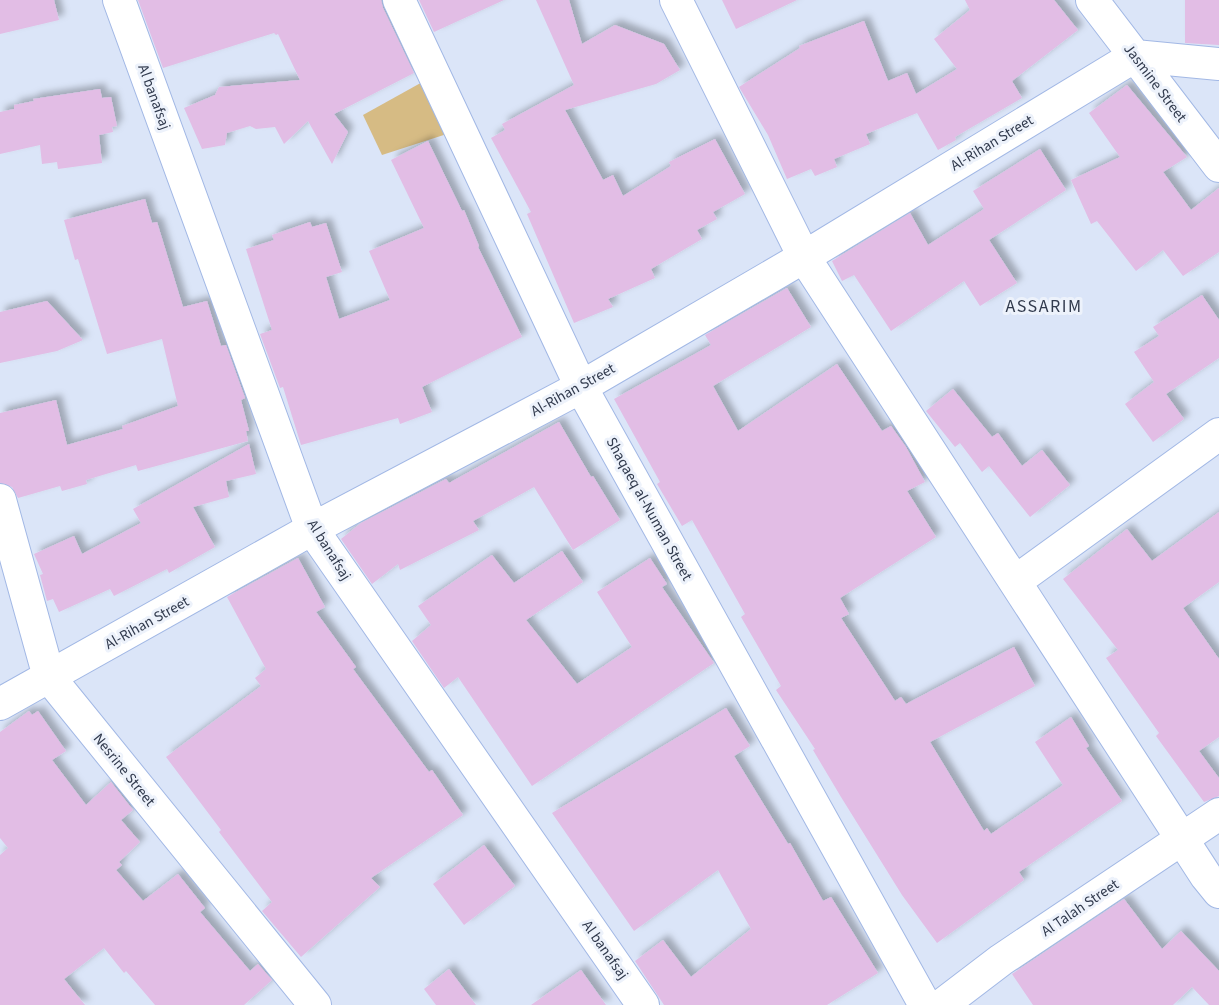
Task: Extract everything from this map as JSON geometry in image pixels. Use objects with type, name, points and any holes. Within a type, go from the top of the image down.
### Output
[{"type":"street","name":"Al banafsaj","points":[[119,0],[312,529],[643,1005]]},
{"type":"street","name":"Shaqaeq al-Numan Street","points":[[399,0],[581,387],[925,1005]]},
{"type":"street","points":[[676,0],[804,257],[1181,838],[1219,892]]},
{"type":"street","name":"Jasmine Street","points":[[1092,0],[1219,166]]},
{"type":"street","name":"Al-Rihan Street","points":[[0,704],[312,529],[581,387],[804,257],[1135,56]]},
{"type":"street","points":[[1135,56],[1219,64]]},
{"type":"street","points":[[1016,581],[1219,434]]},
{"type":"street","name":"Nesrine Street","points":[[0,501],[49,677],[315,1005]]},
{"type":"street","name":"Al Talah Street","points":[[942,1005],[1002,960],[1219,814]]},
{"type":"shaded area","points":[[426,80],[453,132],[382,155],[363,115]]},
{"type":"building","points":[[0,0],[54,0],[59,20],[0,34]]},
{"type":"building","points":[[138,0],[381,0],[414,73],[334,114],[348,132],[332,164],[308,121],[284,144],[275,127],[256,129],[250,126],[227,133],[225,145],[202,149],[184,108],[215,95],[219,87],[300,80],[278,34],[274,33],[163,68]]},
{"type":"building","points":[[419,0],[504,0],[434,32]]},
{"type":"building","points":[[536,0],[569,0],[582,44],[615,25],[664,44],[680,70],[656,84],[565,110],[603,180],[613,175],[623,196],[671,166],[669,162],[715,139],[745,194],[713,212],[717,219],[697,230],[702,239],[651,269],[655,278],[608,299],[613,307],[574,323],[527,214],[531,212],[491,138],[505,130],[502,124],[574,85]]},
{"type":"building","points":[[722,0],[797,0],[736,29]]},
{"type":"building","points":[[965,0],[1054,0],[1078,30],[1012,81],[1022,98],[955,137],[956,140],[938,150],[917,113],[866,134],[870,144],[834,159],[837,167],[815,176],[811,169],[787,179],[768,135],[739,87],[800,48],[799,46],[864,21],[888,81],[907,73],[916,94],[957,69],[934,39],[970,10]]},
{"type":"building","points":[[1185,0],[1219,0],[1219,45],[1185,43]]},
{"type":"building","points":[[1127,85],[1187,157],[1163,172],[1191,210],[1219,188],[1219,252],[1183,276],[1163,250],[1136,271],[1097,221],[1091,224],[1071,180],[1120,157],[1089,113]]},
{"type":"building","points":[[100,89],[102,98],[111,97],[117,126],[112,127],[113,132],[99,135],[102,163],[58,169],[57,162],[42,164],[40,145],[0,154],[0,112],[14,109],[14,105],[34,101],[33,99]]},
{"type":"building","points":[[428,141],[462,211],[464,210],[478,247],[522,337],[422,387],[432,412],[400,424],[398,418],[301,445],[283,387],[280,388],[260,334],[272,330],[246,249],[274,240],[272,235],[310,222],[312,227],[326,223],[342,272],[326,277],[339,319],[390,300],[369,251],[424,228],[391,160]]},
{"type":"building","points":[[1040,149],[1066,190],[989,240],[1017,283],[980,306],[964,281],[891,331],[854,275],[842,281],[832,261],[910,213],[928,245],[984,209],[973,191]]},
{"type":"building","points":[[145,199],[152,223],[157,222],[183,307],[207,301],[221,346],[226,345],[245,398],[241,400],[249,431],[246,431],[248,441],[138,471],[136,465],[86,480],[87,484],[62,491],[60,486],[18,498],[12,487],[0,483],[0,413],[56,400],[67,445],[123,429],[122,426],[178,406],[162,339],[107,354],[64,220]]},
{"type":"building","points":[[787,288],[811,327],[713,386],[738,431],[837,364],[882,431],[891,426],[906,447],[925,482],[907,491],[936,537],[840,598],[849,614],[841,618],[895,701],[901,697],[906,704],[1014,647],[1035,686],[930,742],[984,831],[987,828],[991,834],[1063,785],[1035,742],[1071,717],[1089,746],[1086,748],[1122,801],[1019,872],[1024,880],[937,943],[902,895],[813,750],[815,749],[776,690],[781,686],[741,617],[745,614],[692,520],[682,526],[657,484],[660,482],[614,399],[711,345],[705,335]]},
{"type":"building","points":[[1202,295],[1219,320],[1219,358],[1166,394],[1184,419],[1153,442],[1125,404],[1154,382],[1134,352],[1159,336],[1153,327]]},
{"type":"building","points":[[47,301],[83,340],[57,351],[0,363],[0,312]]},
{"type":"building","points":[[953,389],[992,437],[998,433],[1022,466],[1042,450],[1070,485],[1030,517],[989,466],[982,472],[960,443],[955,447],[926,411]]},
{"type":"building","points":[[559,422],[591,477],[593,476],[620,520],[573,550],[534,487],[473,521],[479,530],[400,570],[398,564],[372,584],[341,539],[361,523],[446,479],[449,483]]},
{"type":"building","points":[[249,444],[256,474],[226,481],[229,497],[193,507],[215,547],[169,573],[167,569],[114,596],[110,589],[59,612],[53,599],[47,601],[40,575],[43,574],[34,554],[74,536],[82,554],[141,523],[133,509]]},
{"type":"building","points":[[1219,512],[1219,582],[1183,608],[1219,659],[1219,737],[1199,751],[1219,778],[1219,796],[1204,802],[1156,736],[1159,733],[1106,658],[1118,650],[1063,579],[1127,529],[1152,561]]},
{"type":"building","points":[[562,551],[583,582],[526,620],[577,684],[632,647],[597,592],[650,558],[667,584],[662,587],[714,663],[532,786],[458,677],[444,688],[412,641],[431,625],[418,606],[492,555],[514,583]]},
{"type":"building","points":[[298,558],[325,607],[316,612],[356,667],[353,669],[429,772],[432,770],[463,815],[371,878],[380,887],[301,957],[262,911],[272,902],[166,757],[261,686],[255,678],[266,669],[227,597]]},
{"type":"building","points":[[726,708],[750,746],[734,756],[788,844],[790,843],[823,901],[831,897],[878,973],[827,1005],[664,1005],[635,961],[663,940],[691,977],[751,929],[718,870],[634,931],[552,813]]},
{"type":"building","points":[[29,711],[32,715],[38,711],[66,751],[52,760],[86,805],[111,782],[133,810],[121,820],[140,842],[119,862],[122,865],[116,870],[143,901],[178,874],[205,908],[200,912],[250,971],[258,964],[272,980],[244,1005],[155,1005],[104,948],[64,979],[85,1005],[0,1005],[0,855],[8,848],[0,838],[0,732]]},
{"type":"building","points":[[484,845],[515,886],[464,925],[433,884]]},
{"type":"building","points":[[1124,899],[1162,949],[1181,931],[1219,971],[1219,1005],[1209,1005],[1192,987],[1173,1005],[1033,1005],[1012,974]]},
{"type":"building","points":[[449,969],[476,1005],[436,1005],[424,989]]},
{"type":"building","points":[[581,970],[606,1005],[531,1005]]},
{"type":"district","name":"ASSARIM","points":[[1044,306]]}]
